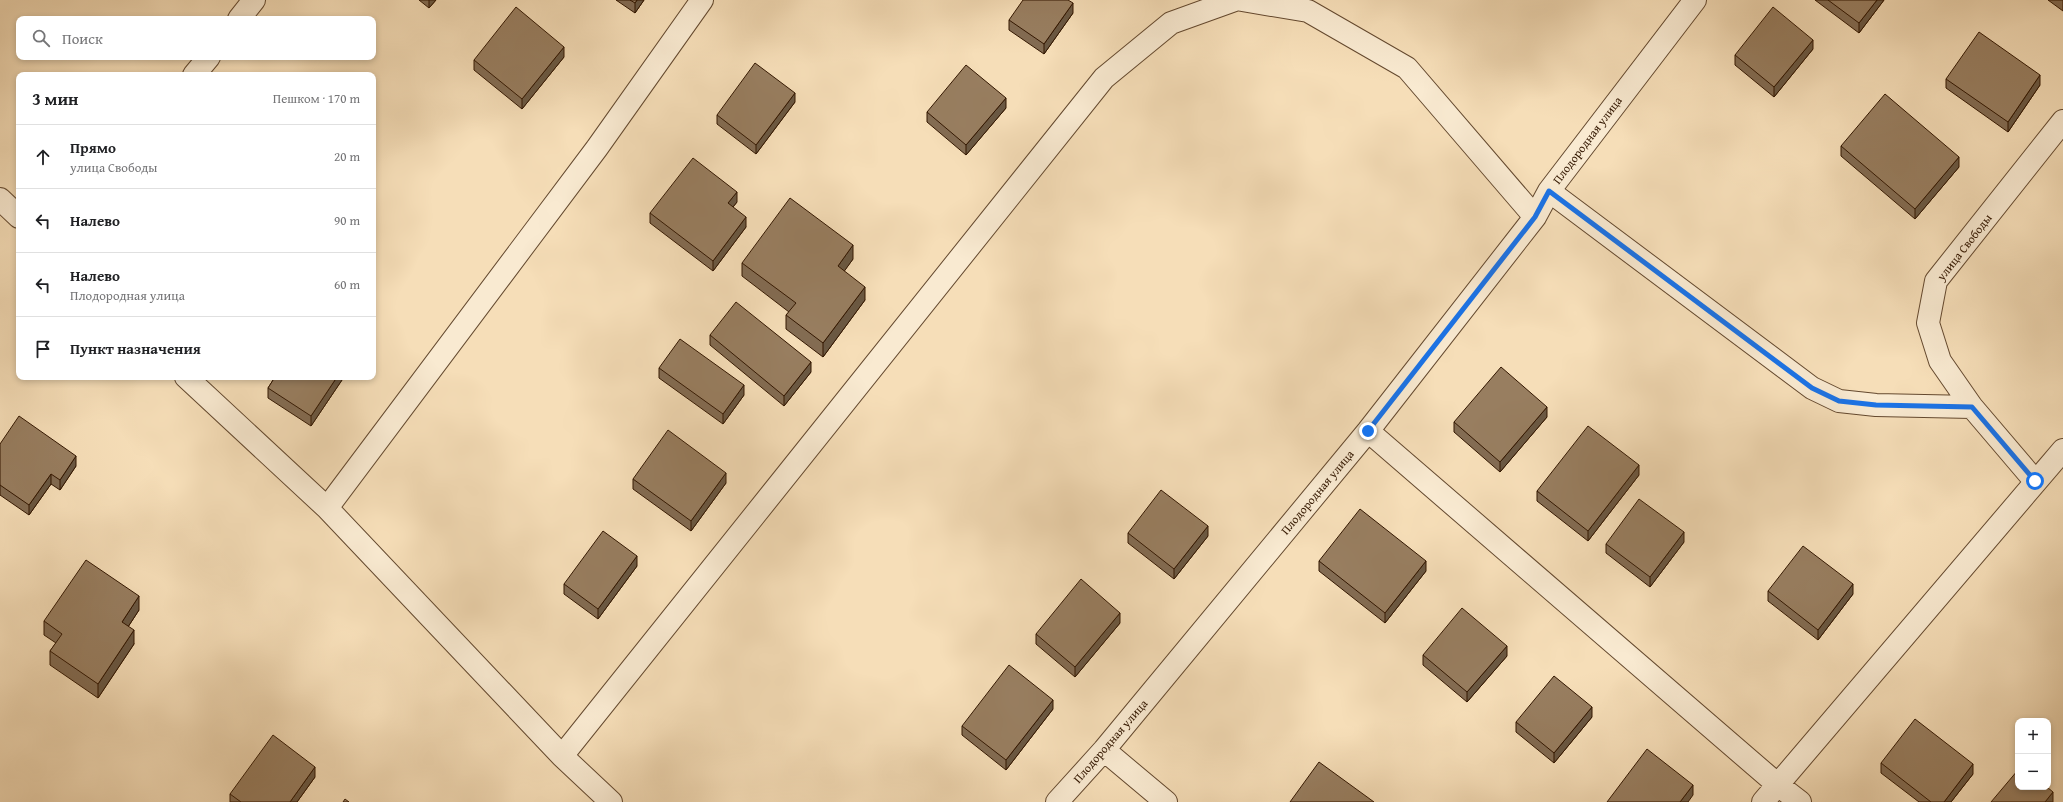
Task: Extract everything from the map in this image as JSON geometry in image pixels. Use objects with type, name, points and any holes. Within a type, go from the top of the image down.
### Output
[{"type":"street","points":[[241,16],[254,0]]},
{"type":"street","points":[[327,508],[597,148],[702,0]]},
{"type":"street","points":[[562,756],[1104,78],[1171,23],[1235,0]]},
{"type":"street","points":[[1242,0],[1308,11],[1407,68],[1535,217]]},
{"type":"street","name":"Плодородная улица","points":[[1057,802],[1104,750],[1368,431],[1535,217],[1549,191],[1695,0]]},
{"type":"street","points":[[196,72],[206,60]]},
{"type":"street","name":"улица Свободы","points":[[2035,481],[1972,407],[1940,361],[1928,323],[1936,281],[2063,121]]},
{"type":"street","points":[[1549,191],[1812,388],[1839,401],[1876,405],[1972,407]]},
{"type":"street","points":[[0,199],[16,214]]},
{"type":"street","points":[[189,380],[327,508],[562,756],[611,802]]},
{"type":"street","points":[[1368,431],[1778,785],[1800,802]]},
{"type":"street","points":[[1763,802],[2035,481],[2063,450]]},
{"type":"street","points":[[1104,750],[1166,802]]},
{"type":"building","points":[[630,0],[637,0],[635,3]]},
{"type":"building","points":[[1023,0],[1068,0],[1073,3],[1044,44],[1009,20]]},
{"type":"building","points":[[1828,0],[1877,0],[1859,23]]},
{"type":"building","points":[[516,7],[564,47],[522,99],[474,60]]},
{"type":"building","points":[[1773,7],[1813,40],[1774,87],[1735,55]]},
{"type":"building","points":[[1979,32],[2040,75],[2008,122],[1946,79]]},
{"type":"building","points":[[755,63],[795,93],[756,145],[717,115]]},
{"type":"building","points":[[966,65],[1006,98],[966,145],[927,112]]},
{"type":"building","points":[[1885,94],[1959,157],[1915,209],[1841,146]]},
{"type":"building","points":[[693,158],[737,192],[728,203],[746,217],[713,261],[650,213]]},
{"type":"building","points":[[790,198],[853,245],[838,266],[865,287],[823,343],[786,315],[796,303],[742,263]]},
{"type":"building","points":[[736,302],[811,362],[784,396],[710,335]]},
{"type":"building","points":[[680,339],[744,385],[723,414],[659,368]]},
{"type":"building","points":[[1501,367],[1547,407],[1500,462],[1454,422]]},
{"type":"building","points":[[273,380],[335,380],[311,416],[268,388]]},
{"type":"building","points":[[19,416],[76,456],[60,480],[51,474],[29,505],[0,485],[0,444]]},
{"type":"building","points":[[1588,426],[1639,465],[1588,531],[1537,491]]},
{"type":"building","points":[[668,430],[726,473],[691,521],[633,479]]},
{"type":"building","points":[[1161,490],[1208,526],[1174,569],[1128,533]]},
{"type":"building","points":[[1639,499],[1684,532],[1650,577],[1606,544]]},
{"type":"building","points":[[1360,509],[1426,561],[1385,613],[1319,561]]},
{"type":"building","points":[[603,531],[637,556],[598,609],[564,584]]},
{"type":"building","points":[[1803,546],[1853,584],[1818,630],[1768,591]]},
{"type":"building","points":[[86,560],[139,596],[122,622],[134,630],[98,684],[50,651],[62,634],[44,621]]},
{"type":"building","points":[[1081,579],[1120,613],[1075,667],[1036,634]]},
{"type":"building","points":[[1462,608],[1507,646],[1467,692],[1423,655]]},
{"type":"building","points":[[1009,665],[1053,700],[1006,760],[962,726]]},
{"type":"building","points":[[1554,676],[1592,707],[1554,753],[1516,722]]},
{"type":"building","points":[[1915,719],[1973,764],[1944,802],[1931,802],[1881,763]]},
{"type":"building","points":[[273,735],[315,767],[290,802],[241,802],[230,794]]},
{"type":"building","points":[[1647,749],[1693,785],[1680,802],[1607,802]]},
{"type":"building","points":[[1319,762],[1374,802],[1290,802]]},
{"type":"building","points":[[2015,774],[2015,790],[2051,790],[2053,792],[2045,802],[1991,802]]},
{"type":"route","points":[[1368,431],[1535,217],[1549,191],[1812,388],[1839,401],[1876,405],[1972,407],[2035,481]]}]
